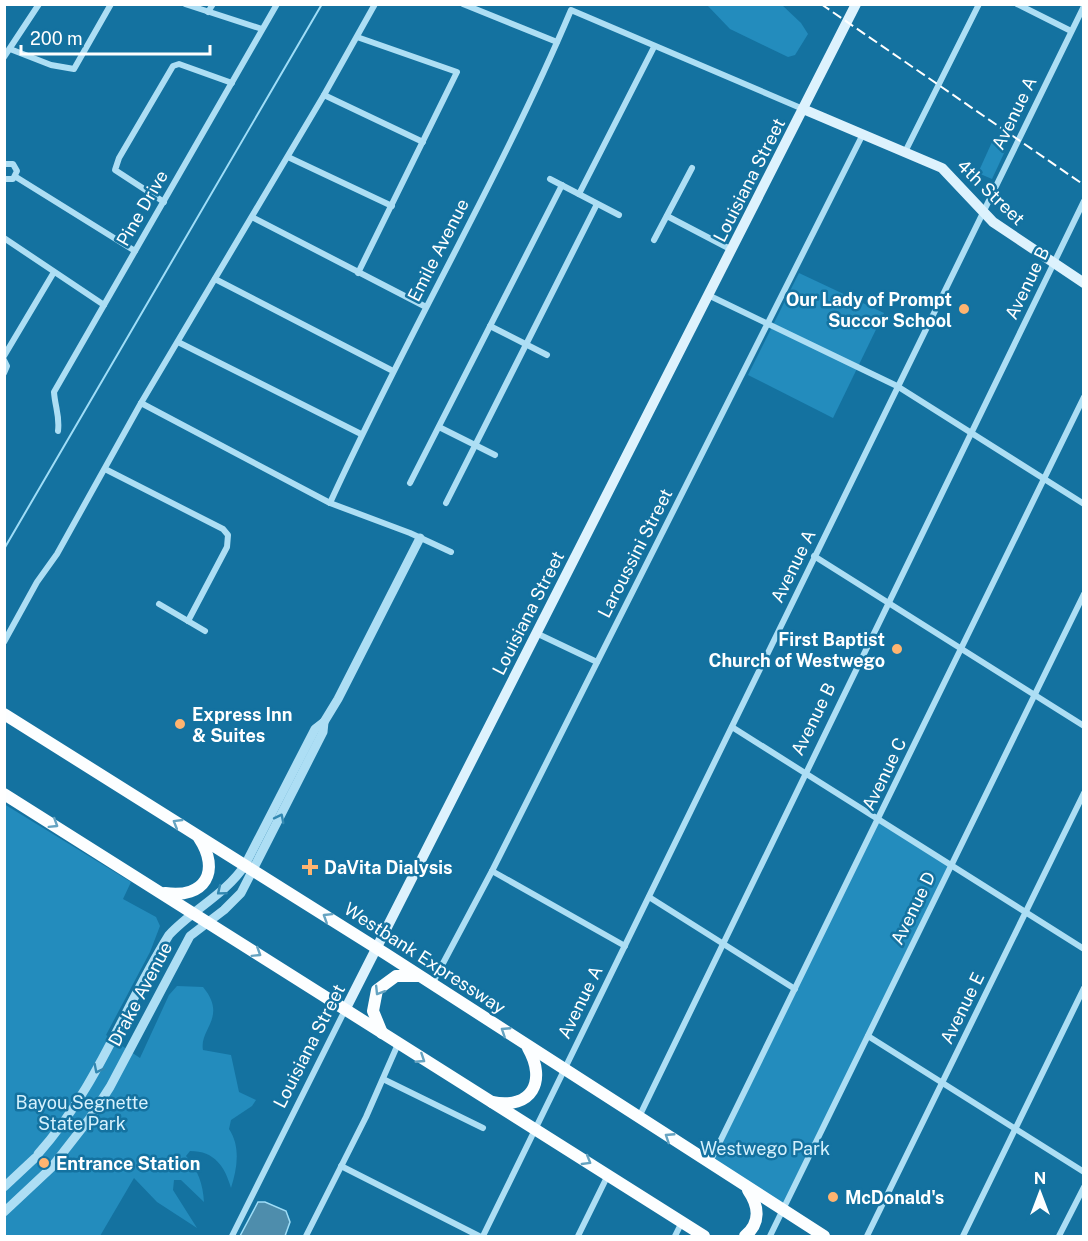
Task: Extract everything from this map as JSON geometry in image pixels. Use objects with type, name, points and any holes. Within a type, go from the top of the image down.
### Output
[{"type":"highway","name":"Westbank Expressway","points":[[4,714],[421,976],[746,1186],[782,1212],[824,1236]]},
{"type":"highway","points":[[4,794],[704,1236]]},
{"type":"highway","points":[[161,893],[187,893],[196,889],[208,876],[210,861],[208,852],[197,834]]},
{"type":"highway","points":[[384,1035],[373,1011],[377,990],[396,976],[421,976]]},
{"type":"highway","points":[[488,1101],[512,1103],[521,1100],[532,1089],[538,1074],[537,1066],[527,1045]]},
{"type":"highway","points":[[745,1236],[753,1229],[757,1216],[755,1203],[746,1186]]},
{"type":"main road","name":"Louisiana Street","points":[[345,1010],[856,4]]},
{"type":"main road","name":"4th Street","points":[[804,109],[905,152],[951,175],[983,212],[1007,233],[1083,283]]},
{"type":"street","points":[[4,57],[39,4]]},
{"type":"street","points":[[10,49],[51,65],[74,69],[111,4]]},
{"type":"street","points":[[185,4],[262,29]]},
{"type":"street","points":[[208,12],[213,4]]},
{"type":"street","name":"Pine Drive","points":[[58,431],[60,413],[55,404],[54,392],[277,4]]},
{"type":"street","points":[[4,642],[141,403],[324,96],[375,4]]},
{"type":"street","points":[[463,4],[557,42]]},
{"type":"street","points":[[905,152],[978,4]]},
{"type":"street","points":[[1017,4],[1071,31]]},
{"type":"street","name":"Avenue A","points":[[481,1236],[649,897],[1083,6]]},
{"type":"street","name":"Emile Avenue","points":[[330,503],[361,434],[504,156],[571,10],[654,47]]},
{"type":"street","points":[[357,37],[457,72],[358,273]]},
{"type":"street","points":[[579,194],[654,47],[804,109]]},
{"type":"street","points":[[164,201],[115,170],[119,158],[172,66],[179,64],[232,83]]},
{"type":"street","points":[[324,96],[423,142]]},
{"type":"street","name":"Laroussini Street","points":[[432,984],[492,871],[863,134]]},
{"type":"street","points":[[288,157],[392,206]]},
{"type":"street","points":[[4,164],[15,166],[15,177]]},
{"type":"street","points":[[654,240],[692,168]]},
{"type":"street","points":[[4,179],[11,180],[15,177]]},
{"type":"street","points":[[15,177],[135,251]]},
{"type":"street","points":[[550,179],[619,215]]},
{"type":"street","points":[[410,483],[562,185]]},
{"type":"street","points":[[446,503],[597,204]]},
{"type":"street","name":"Avenue B","points":[[639,1117],[970,431],[1083,205]]},
{"type":"street","points":[[667,216],[732,250]]},
{"type":"street","points":[[252,217],[426,307]]},
{"type":"street","points":[[6,242],[104,305]]},
{"type":"street","points":[[4,373],[7,366],[4,358],[54,272]]},
{"type":"street","points":[[215,279],[393,371]]},
{"type":"street","points":[[708,295],[897,386],[1083,504]]},
{"type":"street","points":[[490,326],[547,355]]},
{"type":"street","points":[[178,342],[361,434]]},
{"type":"street","name":"Avenue C","points":[[710,1163],[1083,397]]},
{"type":"street","points":[[141,403],[330,503],[451,552]]},
{"type":"street","points":[[439,427],[495,455]]},
{"type":"street","points":[[105,469],[223,529],[228,535],[227,547],[188,621]]},
{"type":"street","name":"Drake Avenue","points":[[4,1212],[51,1168],[90,1118],[110,1087],[190,936],[232,903],[323,732],[324,722],[396,590],[420,538]]},
{"type":"street","points":[[814,556],[1083,726]]},
{"type":"street","name":"Avenue D","points":[[770,1236],[1083,594]]},
{"type":"street","points":[[159,604],[206,631]]},
{"type":"street","points":[[536,633],[597,662]]},
{"type":"street","points":[[732,727],[1083,949]]},
{"type":"street","name":"Avenue E","points":[[867,1236],[1083,793]]},
{"type":"street","name":"Drake Avenue","points":[[4,1187],[37,1156],[75,1108],[95,1077],[169,935],[192,913],[249,868]]},
{"type":"street","points":[[492,871],[625,946]]},
{"type":"street","points":[[649,897],[795,989]]},
{"type":"street","points":[[963,1236],[1083,988]]},
{"type":"street","name":"Louisiana Street","points":[[232,1236],[345,1010]]},
{"type":"street","points":[[868,1036],[1083,1172]]},
{"type":"street","points":[[306,1236],[398,1044]]},
{"type":"street","points":[[383,1079],[483,1128]]},
{"type":"street","points":[[341,1166],[481,1236]]},
{"type":"street","points":[[578,1236],[608,1174]]},
{"type":"street","points":[[1059,1236],[1083,1187]]},
{"type":"street","points":[[675,1236],[682,1222]]},
{"type":"green space","points":[[707,5],[782,5],[801,23],[808,34],[795,55],[788,57],[730,29]]},
{"type":"green space","points":[[992,142],[1006,149],[992,179],[978,173]]},
{"type":"green space","points":[[799,273],[884,313],[833,418],[748,375]]},
{"type":"green space","name":"Bayou Segnette State Park","points":[[4,804],[131,882],[123,899],[156,917],[160,926],[150,952],[106,1035],[140,1058],[169,995],[177,986],[203,987],[210,997],[213,1015],[203,1042],[203,1050],[231,1055],[239,1092],[256,1100],[252,1106],[231,1120],[229,1129],[235,1143],[237,1158],[231,1188],[226,1173],[218,1162],[199,1152],[190,1151],[186,1156],[199,1177],[204,1202],[181,1180],[174,1180],[173,1190],[197,1228],[157,1202],[134,1178],[100,1236],[5,1236]]},
{"type":"green space","name":"Westwego Park","points":[[878,819],[951,865],[782,1212],[710,1163]]},
{"type":"shaded area","points":[[258,1202],[265,1202],[286,1211],[290,1222],[285,1236],[240,1236]]},
{"type":"waterway","points":[[4,549],[322,4]]},
{"type":"railway","points":[[821,4],[1084,185]]},
{"type":"place","name":"Our Lady of Prompt Succor School","points":[[964,309]]},
{"type":"place","name":"First Baptist Church of Westwego","points":[[897,649]]},
{"type":"place","name":"Express Inn & Suites","points":[[180,724]]},
{"type":"place","name":"DaVita Dialysis","points":[[310,867]]},
{"type":"place","name":"Entrance Station","points":[[44,1163]]},
{"type":"place","name":"McDonald's","points":[[833,1197]]}]
